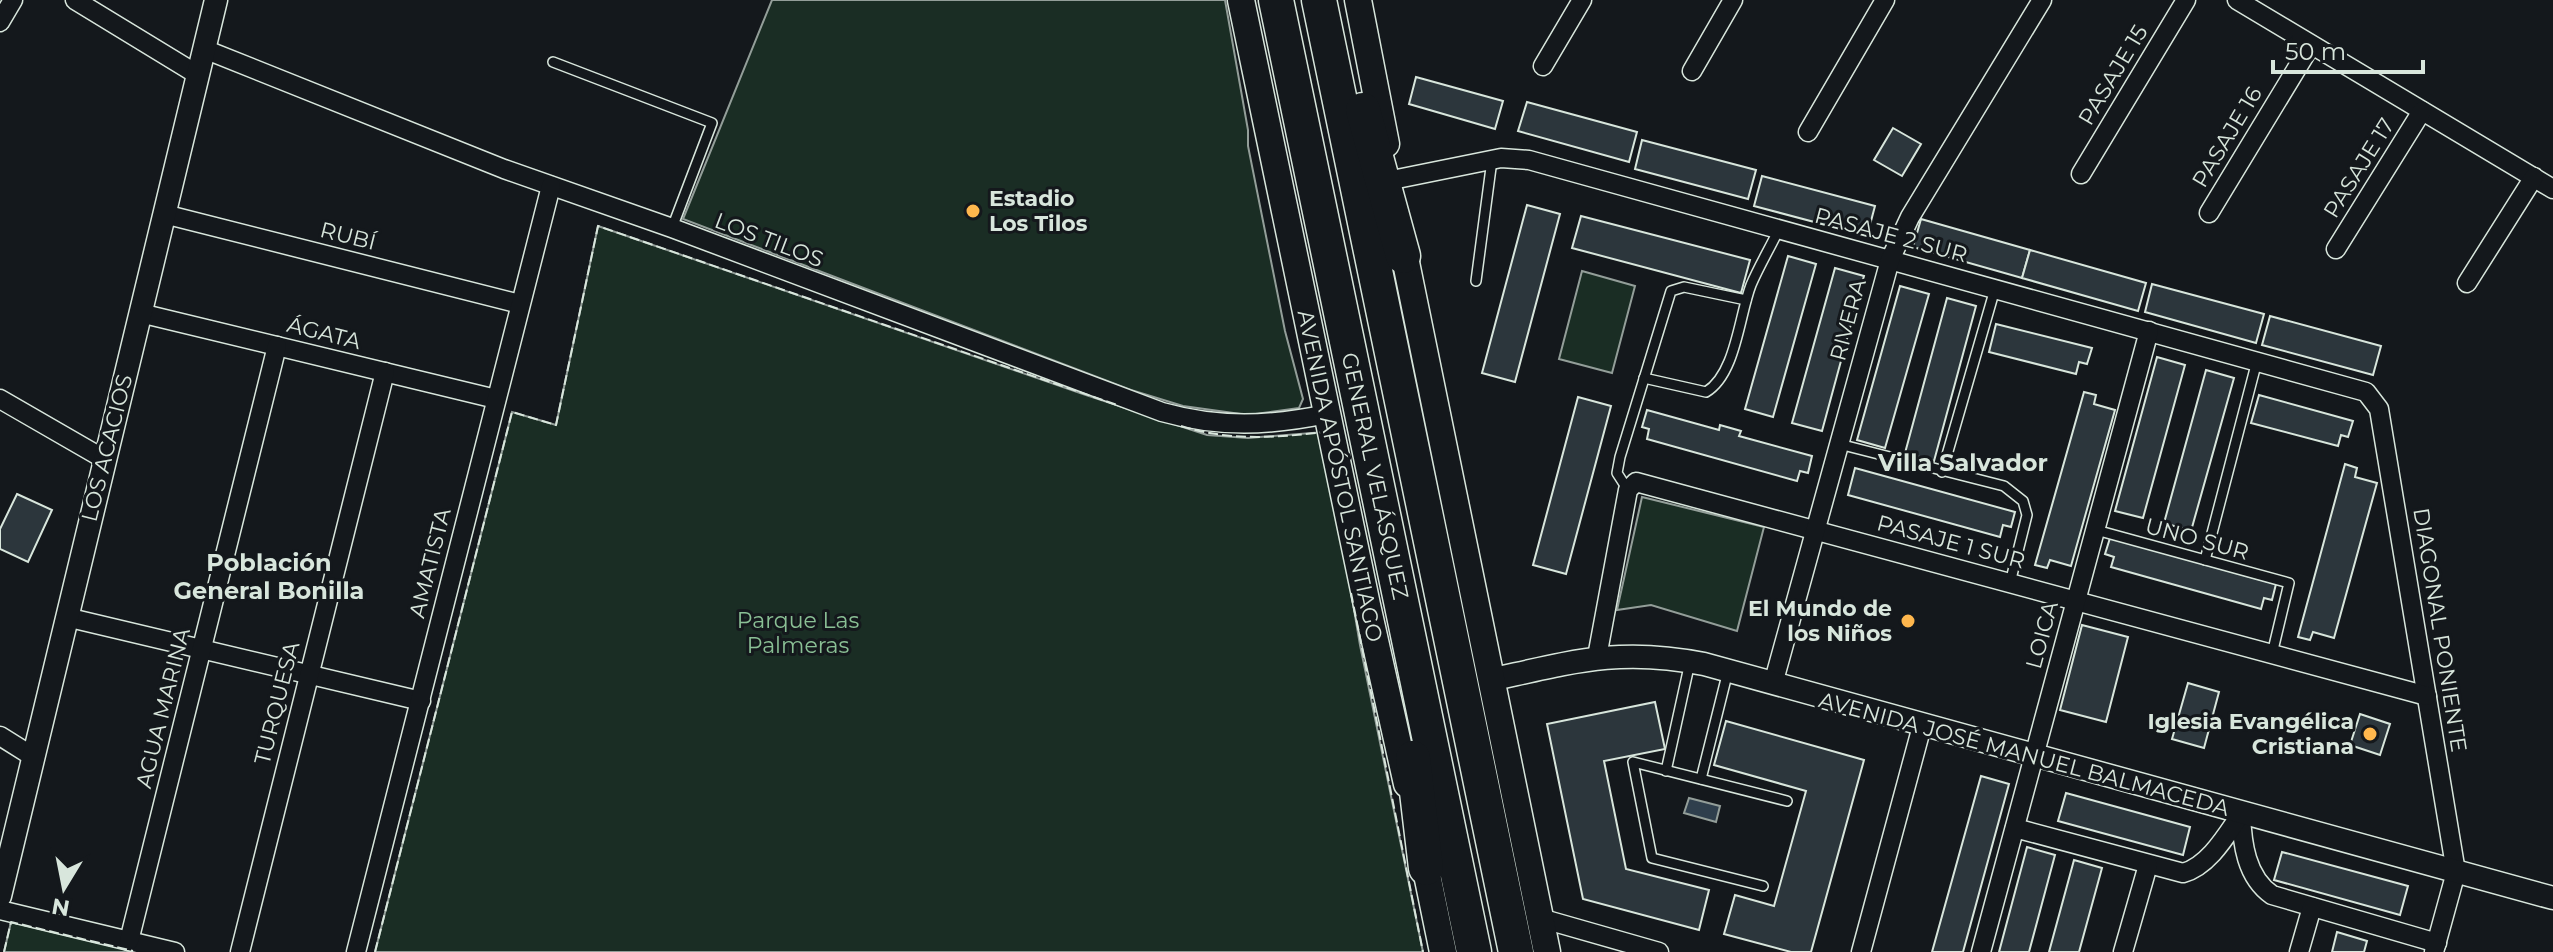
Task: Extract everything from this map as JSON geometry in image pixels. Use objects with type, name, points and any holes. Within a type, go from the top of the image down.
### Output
[{"type":"highway","name":"GENERAL VELÁSQUEZ","points":[[1276,0],[1474,952]]},
{"type":"highway","name":"GENERAL VELÁSQUEZ","points":[[1319,0],[1516,952]]},
{"type":"highway","points":[[1331,0],[1403,256]]},
{"type":"highway","points":[[1381,504],[1426,868]]},
{"type":"main road","name":"AVENIDA APÓSTOL SANTIAGO","points":[[1241,0],[1443,952]]},
{"type":"main road","points":[[1358,0],[1403,256],[1547,952]]},
{"type":"street","points":[[0,22],[13,0]]},
{"type":"street","points":[[75,0],[198,75]]},
{"type":"street","name":"LOS ACACIOS","points":[[0,896],[216,0]]},
{"type":"street","points":[[1543,66],[1582,0]]},
{"type":"street","points":[[1692,71],[1733,0]]},
{"type":"street","points":[[1808,132],[1885,0]]},
{"type":"street","name":"RIVERA","points":[[1773,684],[1890,260],[1910,217],[2042,0]]},
{"type":"street","name":"PASAJE 15","points":[[2081,174],[2186,0]]},
{"type":"street","points":[[2237,0],[2553,189]]},
{"type":"street","name":"PASAJE 16","points":[[2209,213],[2311,45]]},
{"type":"street","name":"LOS TILOS","points":[[204,49],[551,186],[672,228],[1162,412],[1204,422],[1247,426],[1327,414]]},
{"type":"street","name":"PASAJE 17","points":[[2336,249],[2422,111]]},
{"type":"street","name":"PASAJE 2 SUR","points":[[1392,180],[1511,157],[1529,160],[2257,361],[2359,390],[2372,397]]},
{"type":"street","points":[[2467,283],[2534,177]]},
{"type":"street","name":"AMATISTA","points":[[356,952],[551,186]]},
{"type":"street","name":"RUBÍ","points":[[164,214],[520,304]]},
{"type":"street","name":"ÁGATA","points":[[140,313],[496,399]]},
{"type":"street","name":"LOICA","points":[[1981,952],[2149,331]]},
{"type":"street","name":"AGUA MARINA","points":[[129,941],[277,346]]},
{"type":"street","name":"TURQUESA","points":[[240,952],[385,372]]},
{"type":"street","name":"DIAGONAL PONIENTE","points":[[2372,397],[2379,409],[2456,872]]},
{"type":"street","points":[[0,399],[104,459]]},
{"type":"street","name":"PASAJE 1 SUR","points":[[1628,490],[1636,482],[1650,484],[2427,696]]},
{"type":"street","points":[[1597,657],[1628,490]]},
{"type":"street","points":[[66,617],[421,701]]},
{"type":"street","name":"AVENIDA JOSÉ MANUEL BALMACEDA","points":[[1490,680],[1597,657],[1645,655],[1690,662],[2553,898]]},
{"type":"street","points":[[1861,952],[1922,726]]},
{"type":"street","points":[[0,736],[32,756]]},
{"type":"street","points":[[2241,814],[2245,851],[2259,884],[2272,895],[2435,948],[2456,872]]},
{"type":"street","points":[[2015,828],[2177,873],[2196,868],[2221,842],[2241,814]]},
{"type":"street","points":[[2123,952],[2148,865]]},
{"type":"street","points":[[2299,952],[2312,907]]},
{"type":"street","points":[[0,910],[175,952]]},
{"type":"street","points":[[1540,918],[1659,952]]},
{"type":"lane","points":[[553,62],[712,123],[672,228]]},
{"type":"lane","points":[[1476,281],[1492,160]]},
{"type":"lane","points":[[1644,378],[1706,392],[1713,388],[1730,360],[1746,300],[1779,229]]},
{"type":"lane","points":[[1628,490],[1617,473],[1671,291],[1684,287],[1746,300]]},
{"type":"lane","points":[[1942,472],[1995,289]]},
{"type":"lane","points":[[2205,560],[2257,361]]},
{"type":"lane","points":[[1839,444],[2004,486],[2023,501],[2027,515],[2010,583]]},
{"type":"lane","name":"UNO SUR","points":[[2096,530],[2289,583],[2272,654]]},
{"type":"lane","points":[[1666,771],[1690,662]]},
{"type":"lane","points":[[1701,779],[1728,671]]},
{"type":"lane","points":[[1763,886],[1652,858],[1633,762],[1787,801]]},
{"type":"green space","name":"Estadio Los Tilos","points":[[772,0],[1225,0],[1248,130],[1248,146],[1285,331],[1303,399],[1299,408],[1248,415],[1183,406],[1131,390],[683,219]]},
{"type":"green space","name":"Parque Las Palmeras","points":[[598,226],[1207,435],[1248,438],[1324,432],[1360,645],[1423,952],[375,952],[512,412],[556,425]]},
{"type":"green space","points":[[1582,271],[1635,286],[1612,373],[1559,359]]},
{"type":"green space","points":[[1642,497],[1764,527],[1737,631],[1651,605],[1617,610]]},
{"type":"green space","points":[[11,922],[137,952],[4,952]]},
{"type":"water","points":[[1689,798],[1720,806],[1716,822],[1684,813]]},
{"type":"building","points":[[1416,77],[1503,101],[1495,129],[1409,104]]},
{"type":"building","points":[[1527,102],[1637,132],[1629,162],[1518,131]]},
{"type":"building","points":[[1893,128],[1921,144],[1902,176],[1874,160]]},
{"type":"building","points":[[1642,140],[1756,170],[1748,199],[1635,169]]},
{"type":"building","points":[[1762,176],[1875,206],[1867,236],[1754,206]]},
{"type":"building","points":[[1527,205],[1560,214],[1515,382],[1482,373]]},
{"type":"building","points":[[1581,216],[1750,260],[1741,293],[1572,248]]},
{"type":"building","points":[[1921,219],[2030,250],[2022,278],[1913,247]]},
{"type":"building","points":[[2030,250],[2146,283],[2138,311],[2022,278]]},
{"type":"building","points":[[1788,256],[1816,264],[1773,417],[1745,409]]},
{"type":"building","points":[[1835,268],[1864,276],[1822,431],[1792,423]]},
{"type":"building","points":[[2152,284],[2264,314],[2256,343],[2145,312]]},
{"type":"building","points":[[1900,286],[1929,294],[1885,448],[1857,440]]},
{"type":"building","points":[[1947,298],[1976,306],[1934,461],[1905,453]]},
{"type":"building","points":[[2270,316],[2381,346],[2373,375],[2262,345]]},
{"type":"building","points":[[1996,324],[2092,348],[2087,364],[2079,362],[2076,374],[1989,352]]},
{"type":"building","points":[[2157,357],[2185,365],[2143,518],[2115,511]]},
{"type":"building","points":[[2206,370],[2234,378],[2191,531],[2164,523]]},
{"type":"building","points":[[2084,392],[2096,395],[2094,404],[2115,410],[2071,566],[2050,560],[2047,568],[2035,565]]},
{"type":"building","points":[[2259,395],[2353,421],[2348,437],[2341,435],[2338,446],[2251,423]]},
{"type":"building","points":[[1578,397],[1611,406],[1566,574],[1533,565]]},
{"type":"building","points":[[1647,410],[1719,430],[1720,425],[1741,431],[1739,436],[1812,456],[1808,473],[1800,471],[1797,481],[1647,439],[1649,429],[1642,427]]},
{"type":"building","points":[[2345,464],[2357,468],[2355,477],[2377,483],[2334,638],[2313,632],[2310,640],[2298,637]]},
{"type":"building","points":[[1855,468],[2015,512],[2011,527],[2003,525],[2000,537],[1848,495]]},
{"type":"building","points":[[17,494],[52,510],[28,562],[0,549],[0,529]]},
{"type":"building","points":[[2110,538],[2276,584],[2272,600],[2264,598],[2261,609],[2111,567],[2114,557],[2105,554]]},
{"type":"building","points":[[2082,625],[2128,637],[2106,722],[2060,710]]},
{"type":"building","points":[[2188,683],[2219,692],[2204,748],[2172,739]]},
{"type":"building","points":[[1655,702],[1665,749],[1604,761],[1626,869],[1709,890],[1699,930],[1583,899],[1547,724]]},
{"type":"building","name":"Iglesia Evangélica Cristiana","points":[[2360,714],[2390,724],[2380,755],[2350,745]]},
{"type":"building","points":[[1726,721],[1864,760],[1811,952],[1791,952],[1724,934],[1735,895],[1774,906],[1806,791],[1714,765]]},
{"type":"building","points":[[1981,776],[2009,784],[1963,952],[1932,952]]},
{"type":"building","points":[[2066,793],[2190,827],[2183,855],[2058,821]]},
{"type":"building","points":[[2027,847],[2055,855],[2029,952],[1999,952]]},
{"type":"building","points":[[2282,852],[2408,886],[2400,915],[2274,880]]},
{"type":"building","points":[[2074,860],[2102,868],[2079,952],[2049,952]]},
{"type":"building","points":[[2337,932],[2367,941],[2364,952],[2332,952]]},
{"type":"fence","points":[[375,952],[512,412],[556,425],[598,226],[1117,405]]},
{"type":"fence","points":[[1181,426],[1216,434],[1252,437],[1324,432]]},
{"type":"fence","points":[[1351,593],[1423,952]]},
{"type":"fence","points":[[4,952],[11,922],[133,951]]},
{"type":"place","name":"Estadio Los Tilos","points":[[973,211]]},
{"type":"place","name":"El Mundo de los Niños","points":[[1908,621]]},
{"type":"place","name":"Iglesia Evangélica Cristiana","points":[[2370,734]]},
{"type":"district","name":"Villa Salvador","points":[[1963,462]]},
{"type":"district","name":"Población General Bonilla","points":[[269,576]]}]
